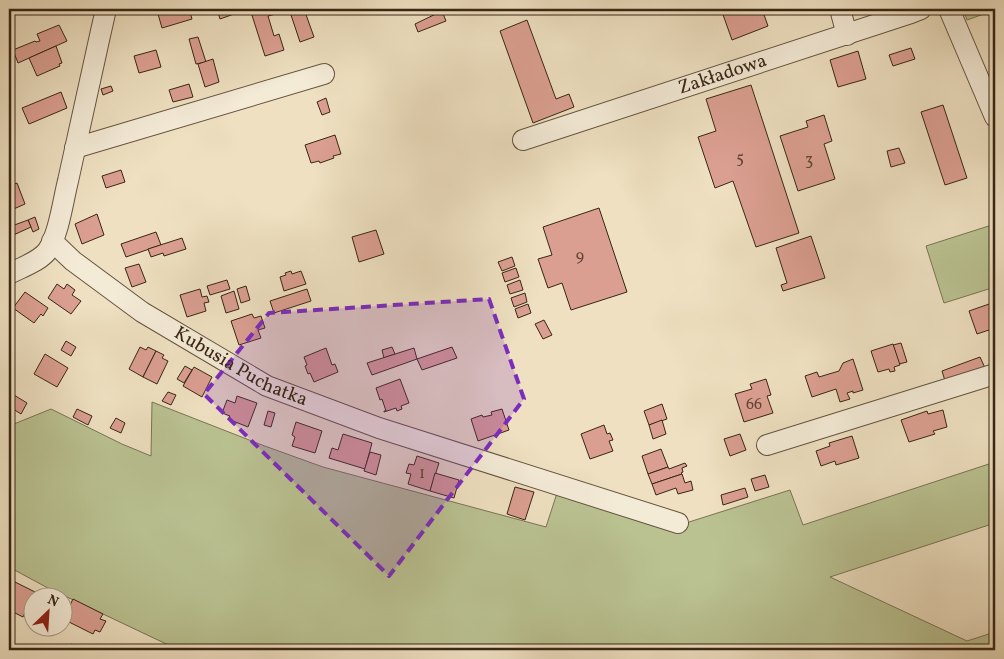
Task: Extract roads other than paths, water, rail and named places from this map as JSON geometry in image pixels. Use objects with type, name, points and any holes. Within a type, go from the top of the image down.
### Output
[{"type":"street","points":[[9,274],[41,257],[47,251],[52,241],[106,9]]},
{"type":"street","points":[[840,9],[847,35]]},
{"type":"street","name":"Zakładowa","points":[[523,140],[847,35],[921,9]]},
{"type":"street","points":[[949,9],[995,117]]},
{"type":"street","points":[[75,148],[324,74]]},
{"type":"street","name":"Kubusia Puchatka","points":[[52,241],[73,261],[142,312],[268,386],[379,428],[678,524]]},
{"type":"street","points":[[767,445],[995,374]]}]
